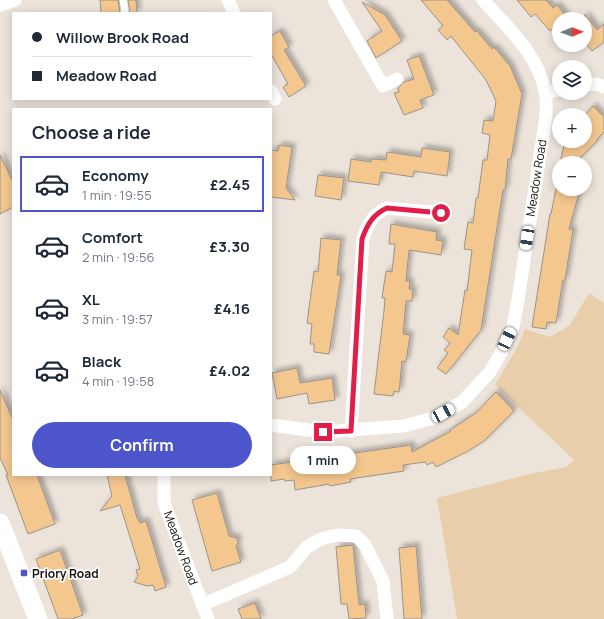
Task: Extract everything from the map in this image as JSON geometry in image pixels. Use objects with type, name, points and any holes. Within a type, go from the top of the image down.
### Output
[{"type":"street","points":[[228,0],[234,12]]},
{"type":"street","points":[[334,0],[383,86],[397,78]]},
{"type":"street","name":"Meadow Road","points":[[272,424],[323,432],[351,431],[404,426],[434,418],[462,402],[490,372],[502,351],[513,327],[546,116],[546,93],[542,77],[535,62],[522,44],[483,0]]},
{"type":"street","points":[[592,84],[604,87]]},
{"type":"street","points":[[546,93],[552,92]]},
{"type":"street","points":[[351,431],[362,239],[366,227],[373,217],[381,210],[387,208],[441,213]]},
{"type":"street","name":"Meadow Road","points":[[164,476],[165,506],[208,619]]},
{"type":"street","points":[[0,523],[38,619]]},
{"type":"street","points":[[202,605],[290,567],[306,547],[321,539],[337,535],[356,536],[365,545],[383,581],[387,619]]},
{"type":"lane","points":[[123,0],[125,12]]},
{"type":"shaded area","points":[[589,293],[604,303],[604,619],[457,619],[437,498],[525,475],[566,467],[574,460],[495,385],[518,346],[525,329],[550,337],[570,325]]},
{"type":"building","points":[[100,0],[118,0],[120,12],[101,12]]},
{"type":"building","points":[[128,0],[136,0],[137,12],[130,12]]},
{"type":"building","points":[[421,0],[447,0],[475,32],[477,31],[492,49],[494,47],[510,66],[522,94],[511,159],[508,159],[505,190],[503,190],[481,330],[446,374],[437,368],[448,353],[444,350],[450,343],[443,337],[449,328],[458,335],[465,290],[467,291],[472,250],[464,249],[468,222],[473,223],[483,160],[487,160],[490,135],[482,133],[484,120],[493,121],[496,101],[486,80],[451,36],[447,40],[438,30],[443,26]]},
{"type":"building","points":[[517,0],[546,0],[553,8],[557,5],[563,12],[552,12],[552,29],[550,31],[535,14],[531,17]]},
{"type":"building","points":[[362,2],[385,15],[402,41],[376,58],[367,41],[382,31]]},
{"type":"building","points":[[592,23],[597,30],[604,24],[604,42],[592,51]]},
{"type":"building","points":[[280,31],[289,47],[284,50],[306,86],[289,97],[283,87],[288,84],[272,56],[272,35]]},
{"type":"building","points":[[419,56],[434,95],[420,100],[423,108],[404,115],[394,93],[399,92],[398,88],[404,82],[414,79],[407,60]]},
{"type":"building","points":[[593,106],[604,117],[604,132],[592,146],[592,108]]},
{"type":"building","points":[[279,145],[292,147],[286,188],[295,200],[272,197],[272,150],[278,151]]},
{"type":"building","points":[[422,148],[450,152],[447,176],[414,171],[413,177],[381,172],[379,185],[348,181],[351,159],[371,162],[371,159],[386,160],[387,152],[421,157]]},
{"type":"building","points":[[563,148],[590,148],[582,156],[562,156]]},
{"type":"building","points":[[0,155],[12,180],[12,208],[0,214]]},
{"type":"building","points":[[318,175],[344,178],[341,200],[315,196]]},
{"type":"building","points":[[555,196],[578,196],[569,229],[573,230],[556,323],[547,322],[546,329],[532,327]]},
{"type":"building","points":[[391,224],[437,232],[436,240],[443,241],[441,255],[409,250],[406,281],[410,281],[409,289],[413,290],[412,301],[406,301],[403,334],[410,335],[406,362],[402,361],[399,392],[394,391],[393,396],[374,394],[384,311],[385,298],[382,298],[386,271],[392,272],[395,244],[389,244]]},
{"type":"building","points":[[321,238],[341,240],[337,275],[341,275],[329,354],[314,352],[314,344],[310,344],[312,324],[307,323],[314,271],[318,272]]},
{"type":"building","points":[[297,368],[300,383],[332,378],[335,400],[309,404],[307,393],[277,399],[272,373]]},
{"type":"building","points":[[0,390],[12,418],[12,476],[37,476],[55,524],[28,534],[6,475],[8,475],[0,458]]},
{"type":"building","points":[[496,392],[514,411],[484,441],[465,453],[436,467],[433,462],[427,465],[425,462],[403,465],[404,471],[350,479],[351,482],[330,486],[329,484],[295,490],[294,480],[285,481],[284,479],[271,481],[272,465],[411,445],[412,452],[451,431],[450,430],[476,413]]},
{"type":"building","points":[[107,476],[125,476],[137,518],[140,523],[146,521],[166,587],[155,591],[153,585],[147,586],[134,582],[138,576],[136,570],[140,569],[120,505],[100,511],[112,496]]},
{"type":"building","points":[[217,493],[229,536],[237,538],[238,543],[236,546],[241,562],[212,571],[192,500]]},
{"type":"building","points":[[353,545],[359,605],[365,604],[366,618],[349,619],[347,604],[341,604],[336,547]]},
{"type":"building","points":[[416,546],[422,619],[404,619],[399,548]]},
{"type":"building","points":[[60,550],[83,615],[72,619],[58,619],[36,559]]},
{"type":"building","points":[[255,603],[261,619],[242,619],[238,609]]},
{"type":"place","name":"Priory Road","points":[[24,573]]},
{"type":"route","points":[[323,432],[351,431],[362,239],[366,227],[373,217],[381,210],[387,208],[393,207],[441,213]]}]
